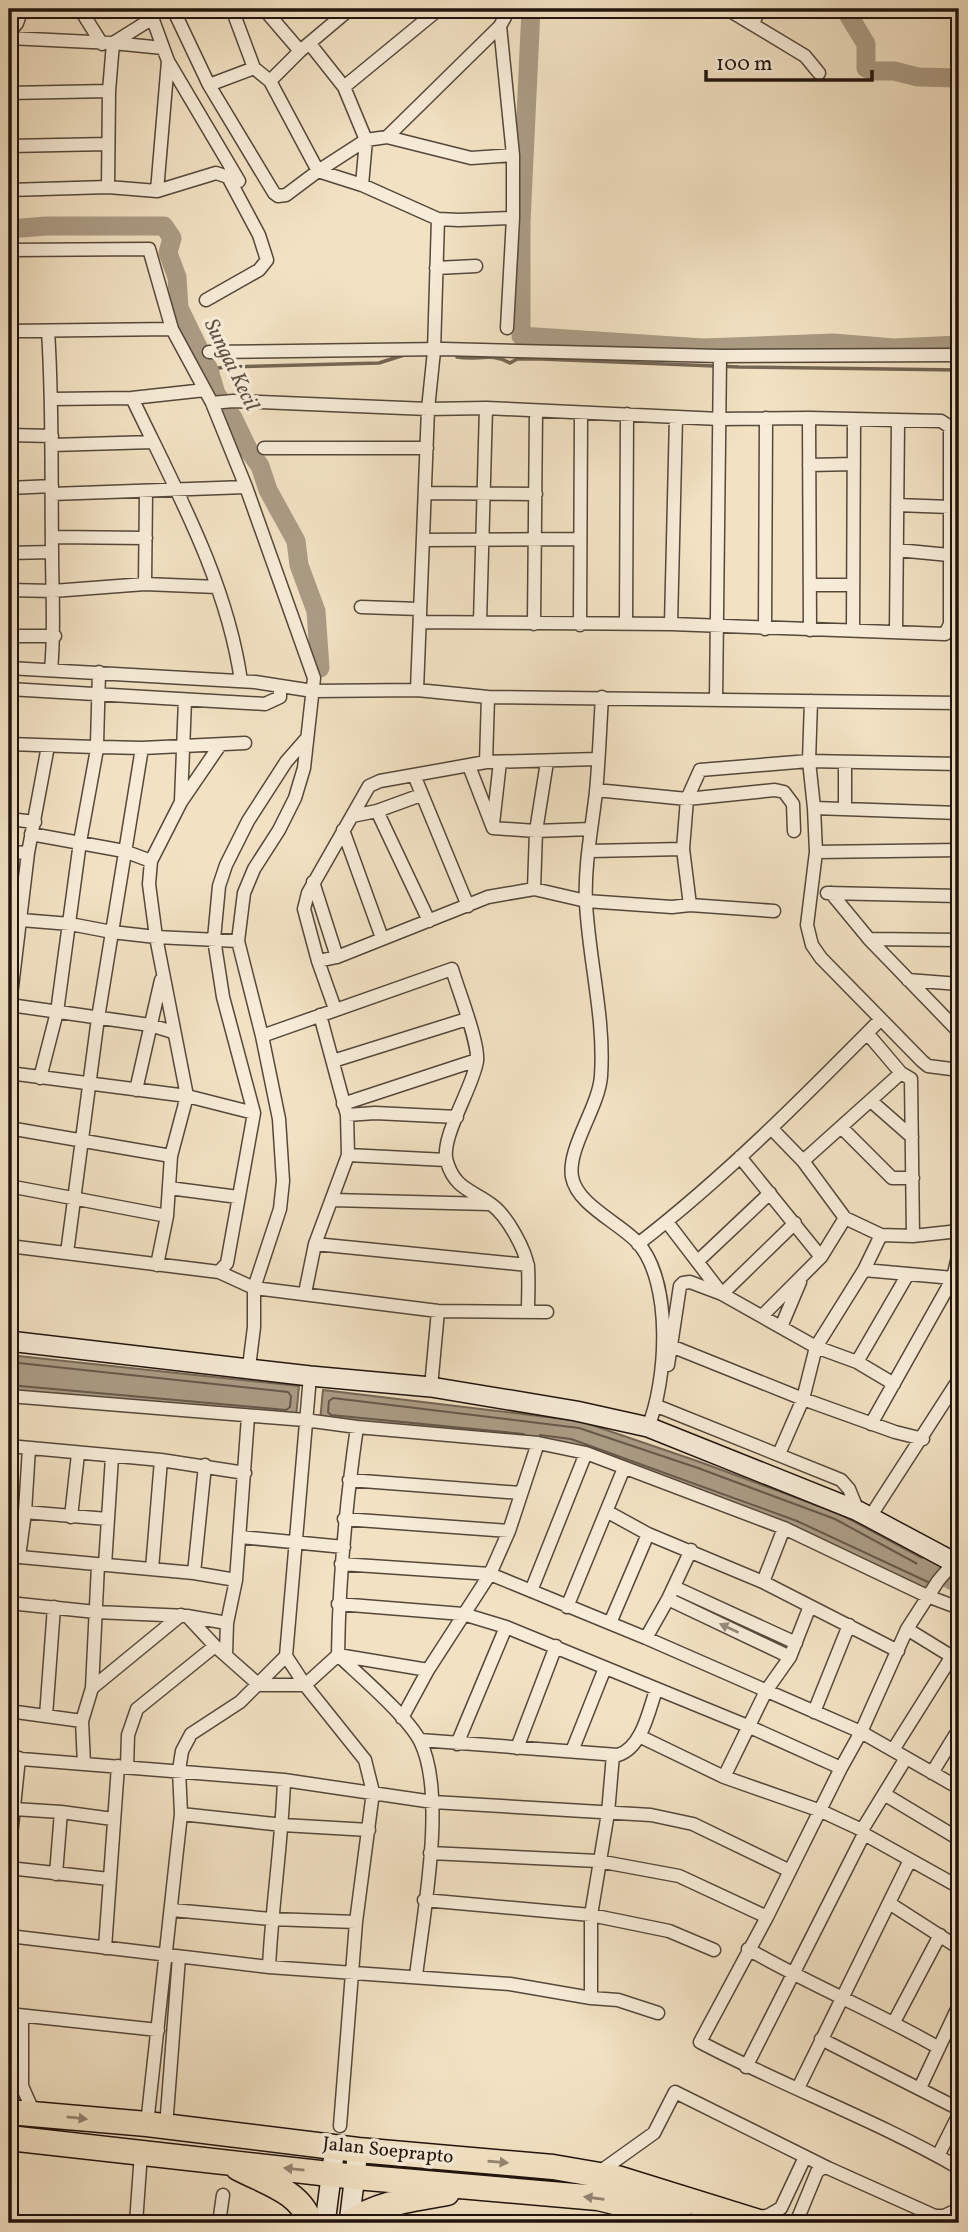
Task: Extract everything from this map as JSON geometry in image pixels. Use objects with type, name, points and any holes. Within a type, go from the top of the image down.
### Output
[{"type":"highway","name":"Jalan Soeprapto","points":[[9,2112],[154,2117],[553,2167],[676,2195],[757,2222]]},
{"type":"highway","name":"Jalan Soeprapto","points":[[9,2138],[344,2175],[598,2198],[683,2223]]},
{"type":"highway","points":[[226,2162],[295,2198],[307,2213],[310,2223]]},
{"type":"highway","points":[[349,2223],[362,2214],[389,2204],[482,2188]]},
{"type":"street","points":[[9,33],[17,23],[22,9]]},
{"type":"street","points":[[80,9],[107,43],[108,187]]},
{"type":"street","points":[[173,9],[209,85],[278,196],[286,195],[366,141],[387,137],[471,158],[513,155]]},
{"type":"street","points":[[232,9],[254,68],[270,81],[318,172],[362,185],[438,219],[513,218]]},
{"type":"street","points":[[264,9],[344,86],[366,141],[362,185]]},
{"type":"street","points":[[344,86],[439,9]]},
{"type":"street","points":[[727,9],[804,56],[820,73]]},
{"type":"street","points":[[753,24],[759,9]]},
{"type":"street","points":[[270,81],[344,11]]},
{"type":"street","points":[[107,43],[151,13],[168,61],[253,205],[259,235]]},
{"type":"street","points":[[387,137],[502,15]]},
{"type":"street","points":[[502,15],[513,155],[508,328]]},
{"type":"street","points":[[9,38],[163,48]]},
{"type":"street","points":[[157,191],[168,61]]},
{"type":"street","points":[[209,85],[254,68]]},
{"type":"street","points":[[9,93],[109,91]]},
{"type":"street","points":[[9,146],[108,144]]},
{"type":"street","points":[[9,190],[108,187],[157,191],[216,173],[225,174],[259,235],[267,256],[265,264],[206,300]]},
{"type":"street","points":[[417,690],[438,219]]},
{"type":"street","points":[[9,250],[149,249],[172,329],[205,390],[216,403],[309,662],[314,685],[304,768],[295,798],[279,830],[254,869],[244,893],[238,941],[279,1119],[283,1181],[280,1209],[254,1288],[254,1326],[249,1367]]},
{"type":"street","points":[[436,268],[475,266]]},
{"type":"street","points":[[9,331],[172,329]]},
{"type":"street","points":[[48,331],[52,399],[55,636],[51,670]]},
{"type":"street","points":[[209,352],[434,349],[720,363],[959,355]]},
{"type":"street","points":[[716,700],[720,363]]},
{"type":"street","points":[[52,399],[132,398],[205,390]]},
{"type":"street","points":[[132,398],[178,491],[217,587],[242,681]]},
{"type":"street","points":[[216,403],[233,401],[428,409],[486,408],[720,419],[941,421],[948,425],[951,431],[950,624],[948,632],[941,635],[718,625],[480,622],[361,607]]},
{"type":"street","points":[[480,622],[486,408]]},
{"type":"street","points":[[534,624],[536,411]]},
{"type":"street","points":[[580,625],[581,413]]},
{"type":"street","points":[[626,624],[627,414]]},
{"type":"street","points":[[671,624],[676,417]]},
{"type":"street","points":[[765,629],[766,418]]},
{"type":"street","points":[[809,418],[810,630]]},
{"type":"street","points":[[853,630],[854,420]]},
{"type":"street","points":[[896,632],[898,421]]},
{"type":"street","points":[[9,435],[52,441],[153,442]]},
{"type":"street","points":[[264,448],[427,448]]},
{"type":"street","points":[[809,465],[854,464]]},
{"type":"street","points":[[9,488],[146,492],[246,487]]},
{"type":"street","points":[[145,584],[146,492]]},
{"type":"street","points":[[425,493],[536,494]]},
{"type":"street","points":[[897,505],[950,507]]},
{"type":"street","points":[[52,537],[146,538]]},
{"type":"street","points":[[424,540],[580,539]]},
{"type":"street","points":[[897,550],[949,555]]},
{"type":"street","points":[[9,553],[52,552]]},
{"type":"street","points":[[9,590],[145,584],[217,587]]},
{"type":"street","points":[[810,585],[853,585]]},
{"type":"street","points":[[9,636],[55,636]]},
{"type":"street","points":[[9,668],[242,681],[280,686],[417,690],[488,697],[959,703]]},
{"type":"street","points":[[9,744],[96,746],[99,672]]},
{"type":"street","points":[[9,690],[265,704],[280,697],[280,686]]},
{"type":"street","points":[[486,762],[488,697]]},
{"type":"street","points":[[602,697],[586,901],[602,1034],[601,1079],[575,1154],[572,1177],[580,1195],[638,1244],[654,1272],[662,1309],[659,1406]]},
{"type":"street","points":[[181,802],[185,700]]},
{"type":"street","points":[[811,701],[809,761],[816,852],[807,925],[812,945],[821,958],[928,1066],[958,1070],[959,1026]]},
{"type":"street","points":[[219,1272],[228,1263],[254,1113],[223,997],[214,939],[219,886],[226,864],[248,821],[286,762],[307,738]]},
{"type":"street","points":[[40,1078],[57,1012],[80,842],[97,749],[245,743]]},
{"type":"street","points":[[157,1265],[167,1216],[171,1157],[187,1096],[156,937],[149,884],[151,861],[181,802],[220,745]]},
{"type":"street","points":[[48,746],[15,920],[9,1008],[150,1025],[173,1032]]},
{"type":"street","points":[[67,1253],[98,1018],[142,748]]},
{"type":"street","points":[[335,1009],[304,909],[307,892],[363,793],[374,783],[486,762],[547,762],[598,758]]},
{"type":"street","points":[[690,905],[683,849],[687,799],[700,770],[809,761],[959,764]]},
{"type":"street","points":[[492,828],[500,762]]},
{"type":"street","points":[[534,890],[536,831],[547,762]]},
{"type":"street","points":[[845,762],[845,809]]},
{"type":"street","points":[[469,766],[492,828]]},
{"type":"street","points":[[414,775],[468,906]]},
{"type":"street","points":[[596,790],[687,799],[775,790],[784,792],[793,804],[794,831]]},
{"type":"street","points":[[352,816],[377,811],[421,795]]},
{"type":"street","points":[[814,808],[959,813]]},
{"type":"street","points":[[377,811],[429,921]]},
{"type":"street","points":[[9,819],[151,861]]},
{"type":"street","points":[[492,828],[536,831],[591,829]]},
{"type":"street","points":[[343,830],[382,938]]},
{"type":"street","points":[[590,851],[683,849]]},
{"type":"street","points":[[816,852],[959,850]]},
{"type":"street","points":[[9,852],[28,853]]},
{"type":"street","points":[[313,882],[337,957]]},
{"type":"street","points":[[318,961],[337,957],[488,897],[534,890],[586,901],[774,911]]},
{"type":"street","points":[[811,893],[959,896]]},
{"type":"street","points":[[831,893],[869,939],[959,1032]]},
{"type":"street","points":[[15,920],[70,924],[156,937],[238,941]]},
{"type":"street","points":[[869,939],[959,940]]},
{"type":"street","points":[[262,1036],[452,969],[473,1034],[477,1060],[445,1148],[446,1160],[456,1181],[468,1192],[492,1205],[509,1222],[528,1265],[528,1311]]},
{"type":"street","points":[[136,1090],[163,973]]},
{"type":"street","points":[[908,979],[959,984]]},
{"type":"street","points":[[305,1293],[316,1244],[348,1155],[345,1110],[320,1015]]},
{"type":"street","points":[[638,1244],[667,1222],[772,1129],[881,1018]]},
{"type":"street","points":[[333,1061],[467,1019]]},
{"type":"street","points":[[867,1033],[901,1073],[911,1079],[913,1236]]},
{"type":"street","points":[[345,1110],[477,1060]]},
{"type":"street","points":[[9,1073],[187,1096],[254,1113]]},
{"type":"street","points":[[803,1161],[901,1073]]},
{"type":"street","points":[[959,1100],[959,1142]]},
{"type":"street","points":[[871,1101],[912,1136]]},
{"type":"street","points":[[345,1110],[457,1117]]},
{"type":"street","points":[[9,1128],[171,1157]]},
{"type":"street","points":[[842,1128],[892,1178],[913,1178]]},
{"type":"street","points":[[772,1129],[803,1161],[845,1218],[881,1235],[913,1236],[959,1231]]},
{"type":"street","points":[[348,1155],[446,1160]]},
{"type":"street","points":[[740,1157],[821,1257]]},
{"type":"street","points":[[9,1186],[167,1216]]},
{"type":"street","points":[[169,1188],[238,1197]]},
{"type":"street","points":[[698,1261],[770,1193]]},
{"type":"street","points":[[332,1200],[492,1205]]},
{"type":"street","points":[[761,1316],[821,1257],[845,1218]]},
{"type":"street","points":[[667,1222],[722,1294]]},
{"type":"street","points":[[722,1294],[794,1223]]},
{"type":"street","points":[[779,1454],[803,1399],[816,1347],[864,1270],[881,1235]]},
{"type":"street","points":[[316,1244],[528,1265]]},
{"type":"street","points":[[9,1247],[219,1272],[254,1288],[438,1311],[547,1312]]},
{"type":"street","points":[[871,1424],[954,1278],[959,1252]]},
{"type":"street","points":[[864,1270],[954,1278]]},
{"type":"street","points":[[857,1362],[908,1274]]},
{"type":"street","points":[[781,1327],[803,1276]]},
{"type":"street","points":[[648,1427],[659,1406],[680,1286],[683,1283],[690,1282],[722,1294],[816,1347],[857,1362],[894,1384]]},
{"type":"street","points":[[430,1387],[438,1311]]},
{"type":"street","points":[[9,1340],[310,1376],[430,1387],[576,1411],[648,1427],[864,1514],[954,1565],[938,1581],[907,1629],[861,1732],[700,2042],[746,2067],[797,2088],[959,2168]]},
{"type":"street","points":[[671,1346],[803,1399],[871,1424],[923,1439]]},
{"type":"street","points":[[310,1376],[286,1656],[305,1685],[365,1759],[373,1792],[352,1973],[344,2141],[349,2223]]},
{"type":"street","points":[[864,1514],[923,1439],[959,1379]]},
{"type":"street","points":[[9,1396],[305,1420],[538,1443],[586,1453],[784,1528],[928,1597],[959,1608]]},
{"type":"street","points":[[659,1406],[841,1480],[864,1514]]},
{"type":"street","points":[[226,1654],[227,1623],[236,1580],[240,1537],[248,1417]]},
{"type":"street","points":[[357,1427],[344,1519],[338,1604],[338,1655],[402,1718],[420,1740],[428,1762],[433,1801],[416,1976]]},
{"type":"street","points":[[402,1718],[428,1670],[491,1574],[509,1531],[538,1443]]},
{"type":"street","points":[[9,1446],[205,1465],[245,1473]]},
{"type":"street","points":[[29,1448],[25,1512],[14,1556],[194,1573],[236,1580]]},
{"type":"street","points":[[531,1591],[586,1453]]},
{"type":"street","points":[[71,1517],[78,1454]]},
{"type":"street","points":[[84,1764],[82,1721],[92,1688],[96,1612],[112,1457]]},
{"type":"street","points":[[152,1569],[161,1460]]},
{"type":"street","points":[[194,1573],[205,1465]]},
{"type":"street","points":[[568,1607],[624,1468]]},
{"type":"street","points":[[349,1480],[521,1493]]},
{"type":"street","points":[[25,1512],[107,1519]]},
{"type":"street","points":[[608,1512],[648,1534],[763,1582],[898,1651]]},
{"type":"street","points":[[344,1519],[509,1531]]},
{"type":"street","points":[[763,1582],[784,1528]]},
{"type":"street","points":[[610,1623],[648,1534]]},
{"type":"street","points":[[240,1537],[344,1547]]},
{"type":"street","points":[[646,1638],[691,1550]]},
{"type":"street","points":[[341,1564],[491,1574],[861,1732],[959,1788]]},
{"type":"street","points":[[674,1587],[796,1643]]},
{"type":"street","points":[[668,1599],[790,1657]]},
{"type":"street","points":[[9,1604],[184,1616],[227,1623]]},
{"type":"street","points":[[338,1604],[463,1614],[506,1628],[556,1646],[750,1727],[841,1768]]},
{"type":"street","points":[[724,1777],[766,1690],[790,1657],[810,1606]]},
{"type":"street","points":[[46,1716],[54,1607]]},
{"type":"street","points":[[184,1616],[259,1685],[305,1685],[338,1655]]},
{"type":"street","points":[[92,1688],[184,1616]]},
{"type":"street","points":[[814,1712],[849,1625]]},
{"type":"street","points":[[457,1744],[506,1628]]},
{"type":"street","points":[[893,1750],[955,1659],[907,1629]]},
{"type":"street","points":[[105,1948],[113,1819],[131,1721],[137,1709],[215,1646]]},
{"type":"street","points":[[517,1748],[556,1646]]},
{"type":"street","points":[[338,1655],[428,1670]]},
{"type":"street","points":[[154,2117],[164,1955],[172,1910],[181,1814],[179,1770],[182,1751],[191,1734],[240,1702],[286,1656]]},
{"type":"street","points":[[572,1751],[605,1668]]},
{"type":"street","points":[[420,1740],[612,1755],[624,1753],[639,1736],[656,1690]]},
{"type":"street","points":[[9,1711],[82,1721]]},
{"type":"street","points":[[932,1773],[959,1729]]},
{"type":"street","points":[[639,1736],[724,1777],[821,1811],[959,1887]]},
{"type":"street","points":[[591,1998],[591,1915],[608,1814],[612,1755]]},
{"type":"street","points":[[9,1854],[14,1809],[14,1758],[285,1780],[433,1801],[651,1815],[693,1824],[790,1871]]},
{"type":"street","points":[[746,2067],[863,1832],[906,1758]]},
{"type":"street","points":[[269,1967],[285,1780]]},
{"type":"street","points":[[884,1794],[959,1839]]},
{"type":"street","points":[[14,1809],[113,1819]]},
{"type":"street","points":[[56,1874],[61,1812]]},
{"type":"street","points":[[181,1814],[283,1825],[369,1830]]},
{"type":"street","points":[[430,1853],[598,1861],[679,1876],[767,1917]]},
{"type":"street","points":[[797,2088],[910,1860]]},
{"type":"street","points":[[9,1868],[109,1879]]},
{"type":"street","points":[[424,1900],[591,1915],[669,1931],[714,1950]]},
{"type":"street","points":[[889,1903],[959,1948]]},
{"type":"street","points":[[172,1910],[271,1919],[356,1922]]},
{"type":"street","points":[[894,2022],[940,1935]]},
{"type":"street","points":[[9,1936],[269,1967],[510,1984],[618,2000],[658,2013]]},
{"type":"street","points":[[748,1949],[794,1975],[894,2022],[939,2048]]},
{"type":"street","points":[[154,2117],[168,2101],[179,1956]]},
{"type":"street","points":[[919,2088],[959,2005]]},
{"type":"street","points":[[34,2113],[22,2086],[12,2015],[158,2030]]},
{"type":"street","points":[[821,2039],[959,2109]]},
{"type":"street","points":[[595,2175],[654,2133],[675,2092],[828,2168],[935,2216],[944,2216],[959,2208]]},
{"type":"street","points":[[154,2117],[168,2101]]},
{"type":"street","points":[[938,2156],[959,2115]]},
{"type":"street","points":[[136,2223],[141,2153]]},
{"type":"street","points":[[757,2222],[781,2208],[805,2157]]},
{"type":"street","points":[[796,2223],[817,2172],[828,2168]]},
{"type":"street","points":[[325,2223],[344,2175]]},
{"type":"street","points":[[219,2223],[223,2196]]},
{"type":"water","points":[[9,1355],[299,1386],[296,1418],[9,1392]]},
{"type":"water","points":[[323,1390],[580,1421],[838,1513],[948,1572],[935,1593],[569,1445],[320,1421]]},
{"type":"waterway","points":[[531,9],[521,222],[521,336],[704,348],[833,343],[894,348],[959,345]]},
{"type":"waterway","points":[[849,16],[866,44],[866,68],[918,77],[959,78]]},
{"type":"waterway","name":"Sungai Kecil","points":[[9,229],[46,226],[164,226],[172,238],[168,253],[177,277],[179,308],[209,370],[216,394],[260,466],[268,490],[296,541],[299,565],[316,611],[320,668]]},
{"type":"waterway","points":[[209,370],[224,367],[379,363],[404,355]]},
{"type":"waterway","points":[[457,357],[490,357],[510,363],[517,359],[541,359],[739,367],[959,370]]},
{"type":"waterway","points":[[926,1567],[959,1584]]}]
